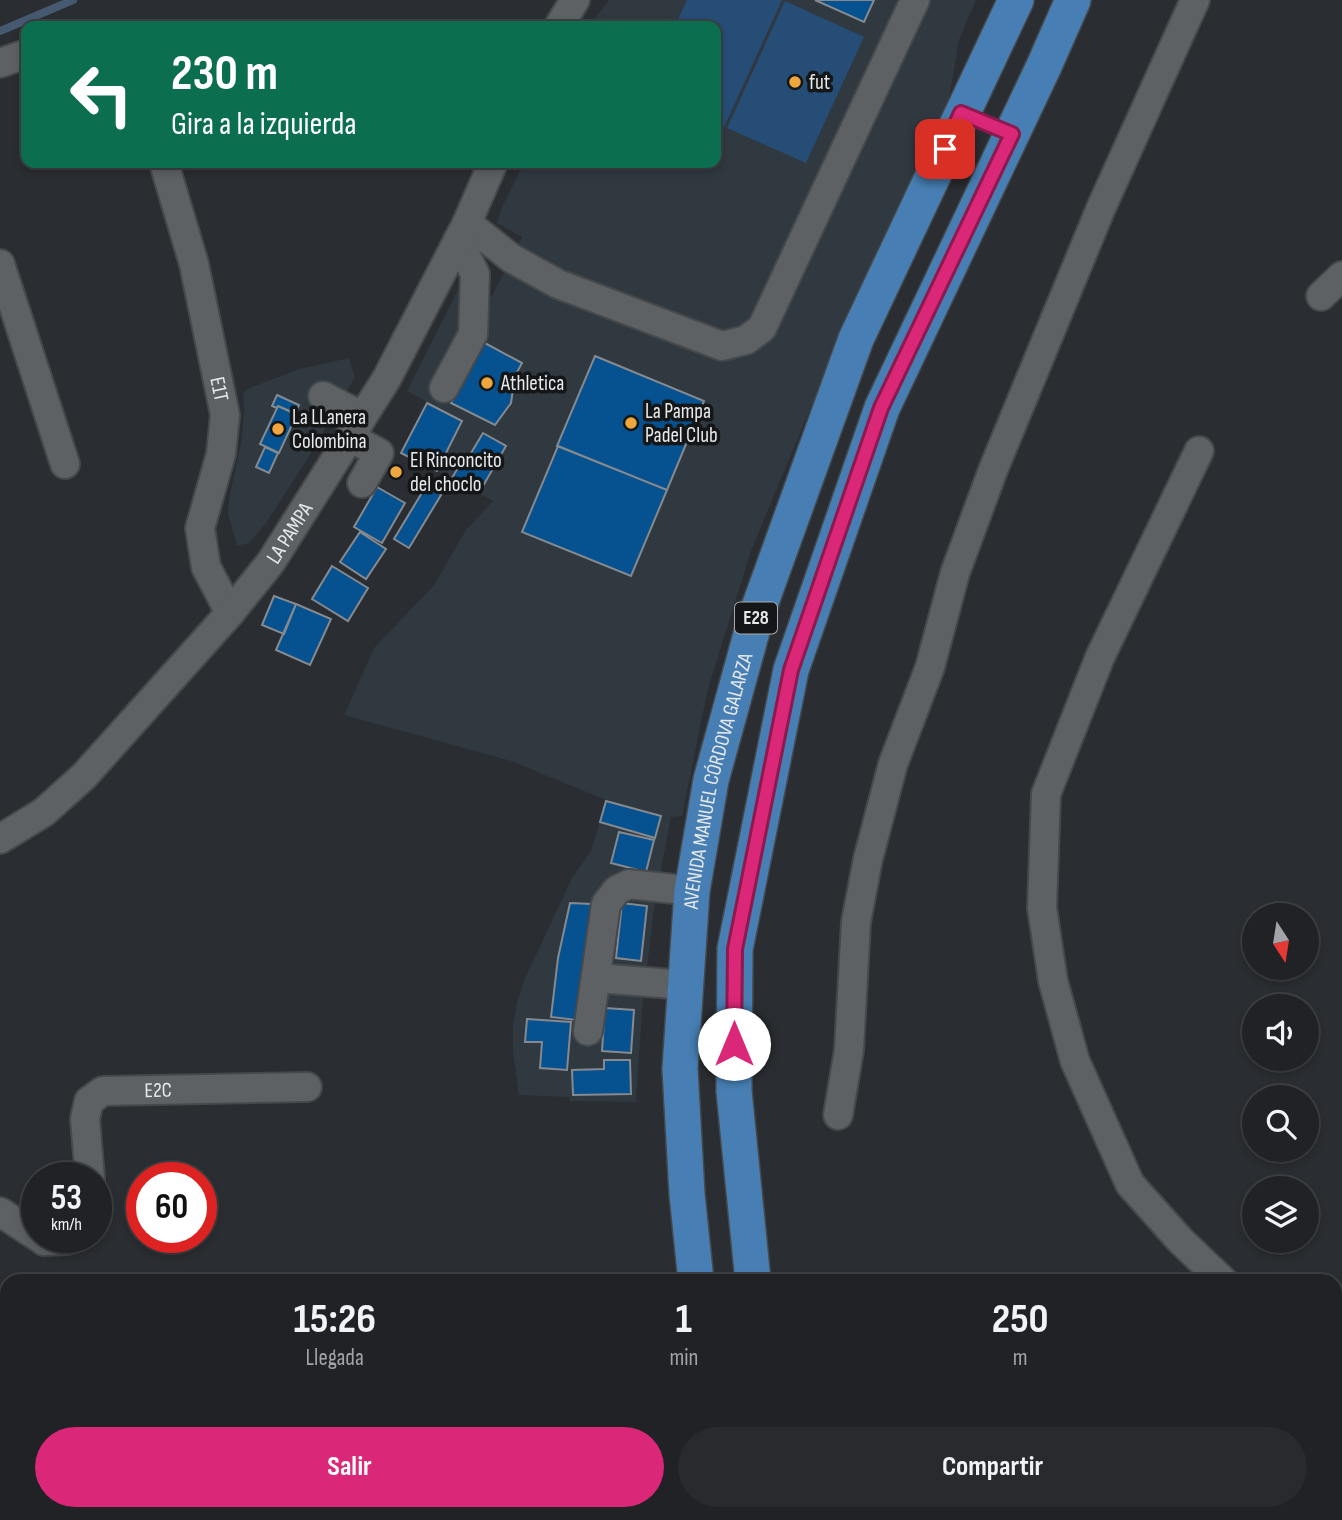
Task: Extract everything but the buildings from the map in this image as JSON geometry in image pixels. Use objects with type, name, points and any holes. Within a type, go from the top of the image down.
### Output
[{"type":"main road","name":"AVENIDA MANUEL CÓRDOVA GALARZA","points":[[695,1274],[687,1194],[680,1069],[692,891],[711,780],[757,613],[856,339],[1016,0]]},
{"type":"main road","name":"E28","points":[[753,1274],[734,1091],[735,949],[791,670],[881,408],[1073,0]]},
{"type":"main road","points":[[961,113],[1012,134]]},
{"type":"street","points":[[562,21],[575,0]]},
{"type":"street","points":[[463,231],[558,284],[722,346],[746,340],[762,328],[915,0]]},
{"type":"street","points":[[838,1115],[849,1050],[856,922],[868,859],[893,764],[930,667],[955,573],[993,470],[1101,208],[1195,0]]},
{"type":"street","points":[[0,63],[21,56]]},
{"type":"street","name":"E1T","points":[[165,168],[194,264],[225,415],[221,454],[200,528],[206,567],[230,613]]},
{"type":"street","name":"LA PAMPA","points":[[0,839],[44,811],[84,776],[230,613],[271,562],[387,378],[463,231],[491,168]]},
{"type":"street","points":[[444,388],[472,334],[475,274],[463,231]]},
{"type":"street","points":[[0,264],[65,464]]},
{"type":"street","points":[[1321,296],[1342,276]]},
{"type":"street","points":[[323,396],[356,426],[379,453],[362,483]]},
{"type":"street","points":[[1199,451],[1100,657],[1045,794],[1042,908],[1053,981],[1075,1062],[1130,1184],[1180,1240],[1216,1274]]},
{"type":"street","points":[[588,1031],[606,904],[617,890],[629,884],[692,891]]},
{"type":"street","points":[[596,978],[685,985]]},
{"type":"street","name":"E2C","points":[[89,1162],[85,1119],[89,1101],[103,1091],[307,1087]]},
{"type":"street","points":[[0,1212],[21,1226]]},
{"type":"shaded area","points":[[609,0],[976,0],[959,40],[949,100],[808,414],[751,551],[708,689],[682,816],[671,817],[654,908],[642,1010],[636,1102],[570,1101],[569,1097],[519,1095],[513,1052],[517,1001],[525,978],[572,878],[591,851],[606,800],[511,761],[344,715],[374,648],[434,585],[466,530],[493,501],[437,471],[462,421],[407,391],[457,292],[492,296],[522,237],[497,223],[522,168],[721,168],[721,21],[593,21]]},
{"type":"shaded area","name":"fut","points":[[687,0],[782,0],[724,127],[721,126],[721,21],[677,21]]},
{"type":"shaded area","name":"fut","points":[[785,1],[864,37],[806,163],[727,128]]},
{"type":"shaded area","points":[[349,358],[355,377],[311,453],[267,522],[249,543],[237,546],[228,514],[242,438],[243,393],[299,369]]},
{"type":"waterway","points":[[24,21],[73,0]]},
{"type":"waterway","points":[[0,31],[21,22]]},
{"type":"place","name":"fut","points":[[795,82]]},
{"type":"place","name":"Athletica","points":[[487,383]]},
{"type":"place","name":"La Pampa Padel Club","points":[[631,423]]},
{"type":"place","name":"La LLanera Colombina","points":[[278,429]]},
{"type":"place","name":"El Rinconcito del choclo","points":[[396,472]]},
{"type":"route","points":[[734,1044],[735,949],[791,670],[881,408],[1012,134],[961,113],[945,149]]}]
